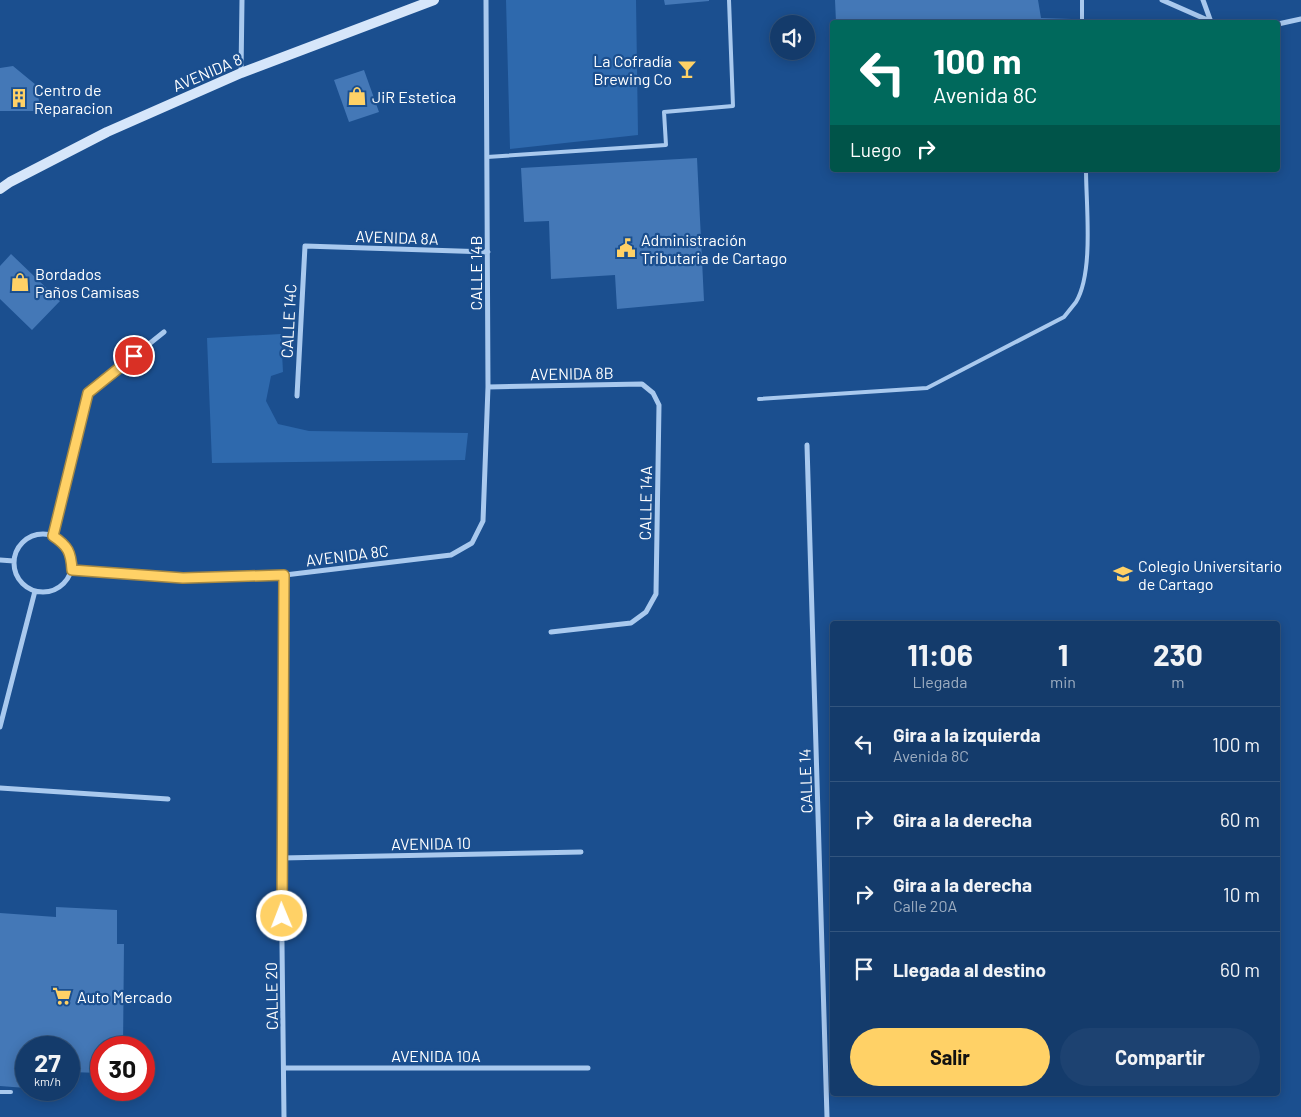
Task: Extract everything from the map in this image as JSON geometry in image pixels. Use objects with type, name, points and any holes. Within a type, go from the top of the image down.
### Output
[{"type":"main road","name":"AVENIDA 8","points":[[0,189],[107,132],[241,73],[434,0]]},
{"type":"street","points":[[241,73],[242,0]]},
{"type":"street","name":"CALLE 14B","points":[[472,543],[483,521],[488,387],[486,0]]},
{"type":"street","points":[[1162,0],[1207,20]]},
{"type":"street","points":[[1203,0],[1211,20]]},
{"type":"street","points":[[1280,24],[1301,19]]},
{"type":"street","name":"AVENIDA 8A","points":[[305,246],[488,252]]},
{"type":"street","name":"CALLE 14C","points":[[297,396],[305,246]]},
{"type":"street","points":[[53,536],[88,393],[164,332]]},
{"type":"street","name":"AVENIDA 8B","points":[[488,387],[642,384],[653,393]]},
{"type":"street","name":"CALLE 14A","points":[[551,632],[631,623],[646,612],[656,594],[659,405],[653,393]]},
{"type":"street","name":"CALLE 14","points":[[807,444],[827,1117]]},
{"type":"street","points":[[40,534],[53,536],[65,544],[71,556],[72,570],[64,583],[50,592],[35,591],[26,587],[19,580],[15,571],[14,562],[18,549],[27,539],[40,534]]},
{"type":"street","name":"AVENIDA 8C","points":[[72,570],[183,578],[284,575],[451,555],[472,543]]},
{"type":"street","points":[[0,560],[14,562]]},
{"type":"street","name":"CALLE 20","points":[[284,575],[281,858],[284,1117]]},
{"type":"street","points":[[0,727],[35,591]]},
{"type":"street","points":[[0,788],[168,799]]},
{"type":"street","name":"AVENIDA 10","points":[[281,858],[581,852]]},
{"type":"street","name":"AVENIDA 10A","points":[[284,1068],[588,1068]]},
{"type":"lane","points":[[487,157],[666,145],[664,112],[733,106],[729,0]]},
{"type":"lane","points":[[1082,0],[1082,19]]},
{"type":"lane","points":[[760,398],[927,388],[1064,317],[1076,301],[1084,279],[1087,249],[1086,172]]},
{"type":"lane","points":[[0,1092],[11,1092]]},
{"type":"shaded area","points":[[506,0],[636,0],[638,135],[510,149]]},
{"type":"shaded area","points":[[281,334],[283,372],[271,376],[266,401],[278,424],[309,431],[468,433],[465,460],[212,463],[207,338]]},
{"type":"building","points":[[664,0],[709,0],[709,1],[665,5]]},
{"type":"building","points":[[835,0],[1038,0],[1041,18],[1102,20],[836,20]]},
{"type":"building","name":"Centro de Reparacion","points":[[13,66],[36,85],[41,111],[0,111],[0,68]]},
{"type":"building","name":"JiR Estetica","points":[[364,70],[379,112],[349,122],[334,80]]},
{"type":"building","name":"Administración Tributaria de Cartago","points":[[697,158],[704,301],[617,309],[615,275],[551,279],[549,221],[524,222],[521,168]]},
{"type":"building","name":"Bordados Paños Camisas","points":[[11,254],[60,301],[32,330],[0,299],[0,266]]},
{"type":"building","name":"Auto Mercado","points":[[56,907],[117,910],[117,944],[124,944],[123,1036],[90,1036],[90,1073],[80,1072],[80,1036],[15,1036],[15,1087],[0,1086],[0,913],[56,917]]},
{"type":"place","name":"La Cofradía Brewing Co","points":[[687,69]]},
{"type":"place","name":"JiR Estetica","points":[[357,96]]},
{"type":"place","name":"Centro de Reparacion","points":[[19,98]]},
{"type":"place","name":"Administración Tributaria de Cartago","points":[[626,248]]},
{"type":"place","name":"Bordados Paños Camisas","points":[[20,282]]},
{"type":"place","name":"Colegio Universitario de Cartago","points":[[1123,574]]},
{"type":"place","name":"Auto Mercado","points":[[62,996]]},
{"type":"route","points":[[134,356],[88,393],[53,536],[65,544],[71,556],[72,570],[183,578],[284,575],[282,916]]}]
